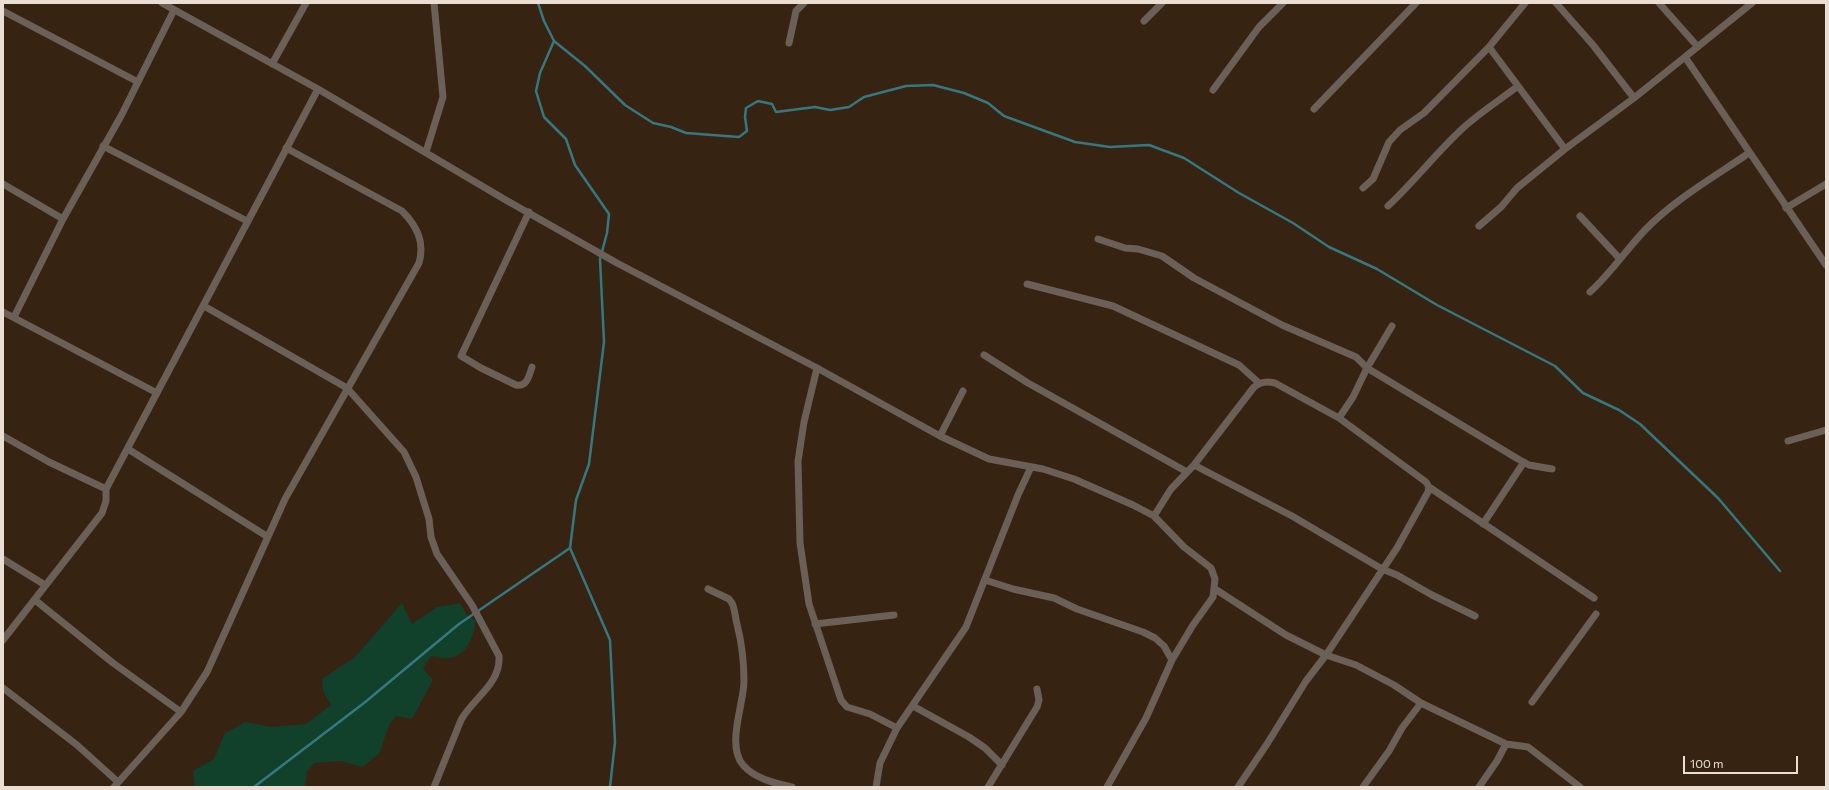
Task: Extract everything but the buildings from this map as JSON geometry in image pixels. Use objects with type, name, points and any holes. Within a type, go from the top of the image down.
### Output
[{"type":"street","points":[[162,3],[318,88],[617,263],[817,368],[940,436],[989,459],[1031,467],[1074,479],[1123,500],[1154,516],[1184,546],[1211,568],[1215,579],[1215,589],[1213,597],[1193,625],[1172,660],[1146,718],[1107,787]]},
{"type":"street","points":[[272,64],[306,3]]},
{"type":"street","points":[[426,152],[443,97],[434,3]]},
{"type":"street","points":[[790,43],[796,11],[804,3]]},
{"type":"street","points":[[1144,21],[1162,3]]},
{"type":"street","points":[[1314,109],[1416,3]]},
{"type":"street","points":[[1363,188],[1373,179],[1389,142],[1400,130],[1424,113],[1489,47],[1524,3]]},
{"type":"street","points":[[1556,3],[1593,45],[1634,98]]},
{"type":"street","points":[[1659,3],[1698,47]]},
{"type":"street","points":[[1479,226],[1501,207],[1516,188],[1565,149],[1634,98],[1752,3]]},
{"type":"street","points":[[1213,90],[1259,27],[1279,4]]},
{"type":"street","points":[[14,317],[63,219],[138,82],[174,10]]},
{"type":"street","points":[[3,11],[138,82]]},
{"type":"street","points":[[1489,47],[1565,149]]},
{"type":"street","points":[[1685,57],[1826,265]]},
{"type":"street","points":[[1388,206],[1412,183],[1463,127],[1518,86]]},
{"type":"street","points":[[3,640],[102,513],[106,501],[106,489],[204,306],[246,221],[318,88]]},
{"type":"street","points":[[103,146],[246,221]]},
{"type":"street","points":[[3,688],[77,745],[116,784],[181,712],[207,672],[285,499],[419,263],[423,251],[413,222],[402,211],[286,148]]},
{"type":"street","points":[[1590,292],[1606,278],[1646,229],[1669,208],[1749,152]]},
{"type":"street","points":[[3,184],[63,219]]},
{"type":"street","points":[[1786,208],[1826,184]]},
{"type":"street","points":[[528,212],[462,356],[481,368],[521,386],[525,384],[532,367]]},
{"type":"street","points":[[1580,216],[1620,259]]},
{"type":"street","points":[[1098,239],[1117,246],[1138,249],[1162,256],[1194,278],[1282,324],[1356,357],[1367,368],[1524,462],[1552,469]]},
{"type":"street","points":[[1027,284],[1113,306],[1239,365],[1259,383]]},
{"type":"street","points":[[204,306],[347,388],[404,452],[416,477],[429,519],[431,537],[436,554],[472,605],[499,656],[497,674],[461,720],[434,787]]},
{"type":"street","points":[[3,312],[157,393]]},
{"type":"street","points":[[1339,418],[1353,397],[1367,368],[1392,326]]},
{"type":"street","points":[[984,355],[1028,383],[1187,472]]},
{"type":"street","points":[[817,368],[804,422],[798,462],[800,543],[809,604],[841,700],[847,707],[870,714],[897,728]]},
{"type":"street","points":[[1154,516],[1171,489],[1194,465],[1254,387],[1259,383],[1264,382],[1275,383],[1339,418],[1426,482],[1429,487],[1594,598]]},
{"type":"street","points":[[940,436],[963,391]]},
{"type":"street","points":[[1788,441],[1826,430]]},
{"type":"street","points":[[3,436],[49,462],[106,489]]},
{"type":"street","points":[[128,449],[268,537]]},
{"type":"street","points":[[1484,524],[1524,462]]},
{"type":"street","points":[[1194,465],[1292,516],[1382,569],[1397,575],[1432,595],[1476,616]]},
{"type":"street","points":[[876,787],[880,763],[897,728],[914,706],[966,627],[1018,495],[1031,467]]},
{"type":"street","points":[[1238,787],[1382,569],[1420,506],[1428,492],[1429,487]]},
{"type":"street","points":[[3,559],[45,585]]},
{"type":"street","points":[[985,580],[1013,589],[1054,598],[1077,609],[1143,632],[1155,638],[1164,646],[1172,660]]},
{"type":"street","points":[[708,589],[729,599],[732,603],[742,642],[744,682],[736,733],[738,756],[743,765],[765,780],[792,787]]},
{"type":"street","points":[[1215,589],[1286,635],[1326,655],[1356,665],[1394,685],[1421,703],[1506,744],[1528,747],[1580,787]]},
{"type":"street","points":[[35,600],[113,663],[181,712]]},
{"type":"street","points":[[1532,702],[1596,614]]},
{"type":"street","points":[[816,624],[894,616]]},
{"type":"street","points":[[988,787],[1037,707],[1039,700],[1037,689]]},
{"type":"street","points":[[1363,787],[1389,751],[1402,728],[1421,703]]},
{"type":"street","points":[[914,706],[969,737],[985,748],[1002,765]]},
{"type":"street","points":[[1479,787],[1498,761],[1506,744]]},
{"type":"green space","points":[[402,603],[412,624],[437,607],[460,603],[467,615],[476,621],[469,644],[461,653],[448,658],[431,656],[423,669],[433,680],[412,719],[396,716],[389,725],[379,754],[362,767],[341,761],[314,763],[307,772],[305,787],[195,787],[193,771],[214,759],[225,733],[246,722],[270,727],[306,724],[331,705],[323,691],[322,679],[355,657]]},
{"type":"waterway","points":[[538,3],[544,21],[554,41],[540,73],[536,91],[544,117],[566,139],[575,165],[609,214],[607,233],[600,259],[604,342],[589,464],[576,500],[570,548],[610,640],[615,742],[610,787]]},
{"type":"waterway","points":[[554,41],[585,66],[625,105],[653,123],[671,127],[686,133],[739,137],[747,131],[745,117],[746,108],[758,101],[772,104],[776,112],[815,107],[830,110],[849,107],[864,97],[906,86],[933,85],[964,93],[988,103],[1004,116],[1075,142],[1110,147],[1149,145],[1184,158],[1239,193],[1293,223],[1329,247],[1377,269],[1437,305],[1555,366],[1583,393],[1619,410],[1640,424],[1718,498],[1780,571]]},
{"type":"waterway","points":[[254,787],[364,703],[459,624],[570,548]]}]
